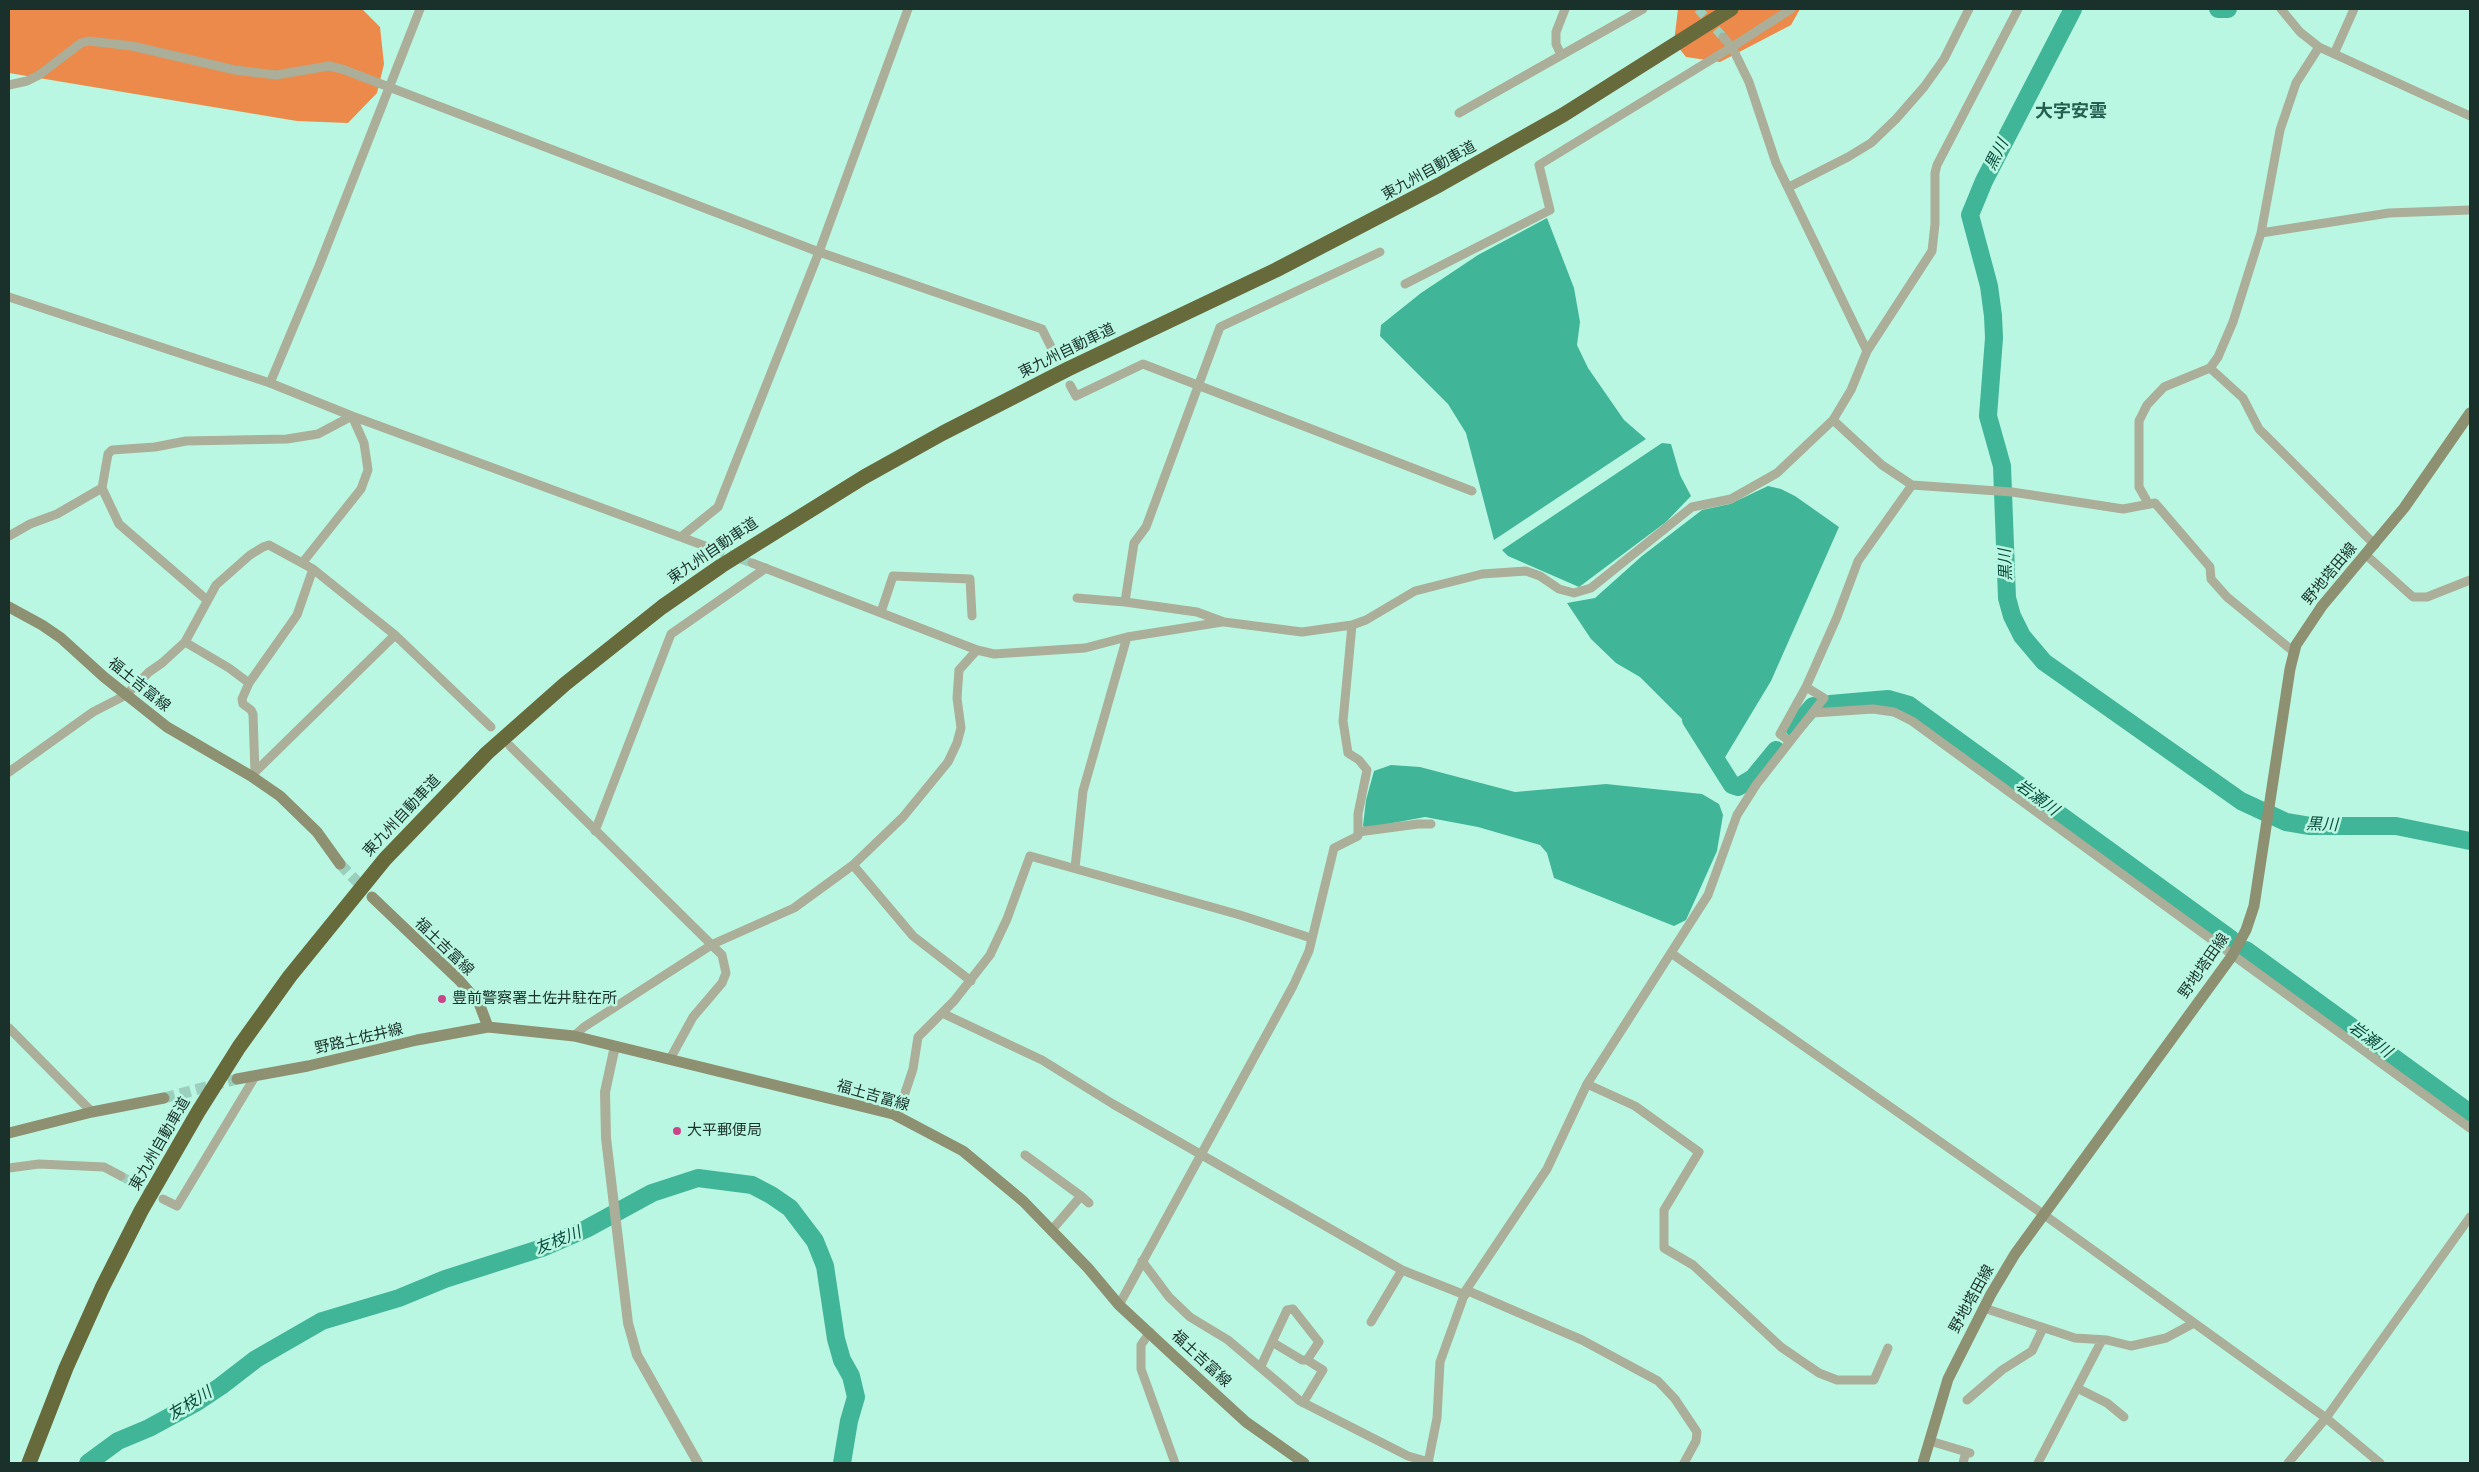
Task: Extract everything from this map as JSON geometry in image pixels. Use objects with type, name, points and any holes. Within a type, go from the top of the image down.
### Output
[{"type":"highway","name":"東九州自動車道","points":[[29,1463],[66,1368],[136,1220],[198,1112],[239,1047],[290,976],[385,859],[487,753],[565,684],[647,619],[721,566],[864,477],[943,433],[1068,369],[1276,270],[1439,185],[1563,115],[1731,9]]},
{"type":"main road","name":"野地塔田線","points":[[1923,1463],[1948,1380],[1984,1308],[2015,1254],[2232,956],[2246,930],[2254,906],[2294,652],[2312,620],[2404,508],[2468,420]]},
{"type":"main road","name":"福土吉富線","points":[[9,607],[61,638],[126,695],[167,727],[253,774],[280,796],[317,832],[340,864]]},
{"type":"main road","name":"福土吉富線","points":[[372,897],[459,980],[479,1003],[488,1027],[574,1036],[897,1116],[963,1151],[1023,1201],[1120,1305],[1246,1422],[1304,1463]]},
{"type":"main road","name":"野路土佐井線","points":[[237,1079],[488,1027]]},
{"type":"main road","points":[[9,1133],[92,1112],[164,1098]]},
{"type":"street","points":[[270,383],[420,9]]},
{"type":"street","points":[[682,536],[718,507],[819,252],[908,9]]},
{"type":"street","points":[[1561,55],[1556,44],[1556,32],[1565,9]]},
{"type":"street","points":[[1459,113],[1643,9]]},
{"type":"street","points":[[1405,284],[1550,210],[1539,165],[1791,9]]},
{"type":"street","points":[[1788,187],[1848,158],[1871,143],[1896,119],[1924,87],[1944,58],[1969,9]]},
{"type":"street","points":[[1077,598],[1125,602],[1197,612],[1224,622],[1302,632],[1352,625],[1366,620],[1415,591],[1482,574],[1526,571],[1540,576],[1559,589],[1574,593],[1591,588],[1692,507],[1730,499],[1777,474],[1833,420],[1851,390],[1867,351],[1932,251],[1935,224],[1934,180],[1937,166],[2018,9]]},
{"type":"street","points":[[2281,9],[2300,32],[2319,47],[2422,92],[2470,116]]},
{"type":"street","points":[[2334,54],[2354,9]]},
{"type":"street","points":[[1723,37],[1732,47],[1749,82],[1776,163],[1867,351]]},
{"type":"street","points":[[9,85],[27,81],[39,75],[81,43],[89,41],[132,46],[235,70],[276,75],[330,66],[390,87],[819,252],[1042,329],[1057,359]]},
{"type":"street","points":[[2148,503],[2139,487],[2139,421],[2146,405],[2164,387],[2210,368],[2218,357],[2232,322],[2261,232],[2280,130],[2296,83],[2319,47]]},
{"type":"street","points":[[2261,232],[2389,213],[2470,210]]},
{"type":"street","points":[[1125,602],[1134,543],[1146,527],[1220,327],[1380,252]]},
{"type":"street","points":[[9,298],[270,383],[352,416],[716,550]]},
{"type":"street","points":[[1070,385],[1076,396],[1143,364],[1472,490]]},
{"type":"street","points":[[2210,368],[2243,398],[2259,429],[2375,545]]},
{"type":"street","points":[[207,600],[118,524],[102,488],[106,462],[112,450],[210,440],[288,439],[318,434],[352,416]]},
{"type":"street","points":[[303,562],[361,489],[368,470],[364,443],[352,416]]},
{"type":"street","points":[[1833,420],[1882,465],[1912,484],[2012,492],[2123,509],[2155,503],[2210,567],[2211,579],[2227,597],[2294,652]]},
{"type":"street","points":[[1789,741],[1780,734],[1806,687],[1837,617],[1858,561],[1912,484]]},
{"type":"street","points":[[9,536],[30,524],[57,514],[102,488]]},
{"type":"street","points":[[9,772],[93,712],[126,695],[185,642],[216,585],[230,571],[263,546],[269,545],[313,569],[395,635],[491,727]]},
{"type":"street","points":[[2366,555],[2413,597],[2427,597],[2470,580]]},
{"type":"street","points":[[752,563],[977,650],[994,654],[1085,648],[1127,637],[1224,622]]},
{"type":"street","points":[[595,831],[671,634],[766,568]]},
{"type":"street","points":[[253,774],[253,714],[243,704],[242,699],[249,683],[298,615],[313,569]]},
{"type":"street","points":[[880,612],[894,576],[970,579],[972,616]]},
{"type":"street","points":[[1120,1305],[1142,1261],[1202,1156],[1294,986],[1309,951],[1334,848],[1358,836],[1358,814],[1367,770],[1359,760],[1348,754],[1343,721],[1352,625]]},
{"type":"street","points":[[253,774],[395,635]]},
{"type":"street","points":[[1074,868],[1083,791],[1127,637]]},
{"type":"street","points":[[185,642],[229,668],[249,683]]},
{"type":"street","points":[[574,1036],[584,1027],[713,944],[794,908],[853,865],[903,817],[948,762],[961,728],[957,698],[959,670],[977,650]]},
{"type":"street","points":[[1142,1261],[1169,1297],[1190,1317],[1228,1340],[1303,1403],[1408,1456],[1428,1462],[1437,1418],[1440,1362],[1465,1293],[1518,1210],[1547,1169],[1587,1084],[1708,896],[1737,815],[1756,785],[1824,698],[1806,687]]},
{"type":"street","points":[[1813,713],[1873,709],[1894,712],[1912,721],[2470,1128]]},
{"type":"street","points":[[510,746],[713,944],[722,955],[726,964],[726,973],[722,982],[693,1017],[670,1059]]},
{"type":"street","points":[[1358,832],[1431,824]]},
{"type":"street","points":[[897,1116],[913,1069],[918,1037],[942,1014],[971,981],[990,955],[1007,918],[1030,856],[1240,915],[1311,938]]},
{"type":"street","points":[[853,865],[913,936],[971,981]]},
{"type":"street","points":[[1671,953],[2194,1322],[2326,1418],[2380,1463]]},
{"type":"street","points":[[942,1014],[1042,1060],[1202,1156],[1402,1270],[1582,1340],[1658,1381],[1675,1399],[1697,1432],[1696,1441],[1684,1463]]},
{"type":"street","points":[[9,1028],[92,1112]]},
{"type":"street","points":[[615,1046],[605,1092],[606,1138],[628,1324],[637,1355],[698,1463]]},
{"type":"street","points":[[163,1199],[177,1206],[256,1075]]},
{"type":"street","points":[[1587,1084],[1635,1106],[1699,1152],[1664,1210],[1664,1248],[1693,1265],[1781,1347],[1818,1373],[1836,1380],[1874,1380],[1888,1348]]},
{"type":"street","points":[[1025,1155],[1089,1203]]},
{"type":"street","points":[[9,1168],[39,1164],[104,1168],[120,1176]]},
{"type":"street","points":[[1051,1231],[1081,1196]]},
{"type":"street","points":[[2288,1463],[2326,1418],[2470,1217]]},
{"type":"street","points":[[1370,1322],[1402,1270]]},
{"type":"street","points":[[1984,1308],[2076,1338],[2102,1340],[2131,1346],[2166,1338],[2194,1322]]},
{"type":"street","points":[[1261,1366],[1287,1310],[1293,1310],[1319,1342],[1307,1360]]},
{"type":"street","points":[[1967,1400],[2002,1370],[2032,1351],[2043,1328]]},
{"type":"street","points":[[1150,1332],[1141,1345],[1141,1369],[1175,1463]]},
{"type":"street","points":[[2038,1463],[2102,1340]]},
{"type":"street","points":[[1272,1342],[1323,1370],[1303,1403]]},
{"type":"street","points":[[2077,1388],[2108,1403],[2124,1417]]},
{"type":"street","points":[[1930,1441],[1968,1453],[1963,1463]]},
{"type":"shaded area","points":[[9,9],[362,9],[380,27],[384,64],[377,93],[348,123],[297,121],[9,73]]},
{"type":"shaded area","points":[[1678,9],[1800,9],[1791,25],[1720,62],[1686,57],[1674,42]]},
{"type":"shaded area","points":[[1547,218],[1574,288],[1580,322],[1577,345],[1588,368],[1624,420],[1646,439],[1494,540],[1466,433],[1448,404],[1380,336],[1381,325],[1421,293],[1478,255]]},
{"type":"shaded area","points":[[1662,443],[1671,444],[1680,475],[1691,496],[1666,522],[1579,587],[1508,556],[1502,550]]},
{"type":"shaded area","points":[[1768,486],[1781,489],[1795,496],[1839,527],[1771,681],[1724,759],[1696,720],[1687,724],[1640,677],[1616,663],[1591,639],[1567,603],[1595,598],[1642,556],[1702,510],[1730,504]]},
{"type":"shaded area","points":[[1391,765],[1420,767],[1515,792],[1606,784],[1702,794],[1719,804],[1723,815],[1717,851],[1686,920],[1674,926],[1554,878],[1547,853],[1540,845],[1478,827],[1425,817],[1366,828],[1363,826],[1366,800],[1374,771]]},
{"type":"waterway","name":"黒川","points":[[2073,9],[1984,181],[1970,215],[1989,286],[1993,316],[1994,338],[1988,416],[2002,466],[2007,598],[2012,616],[2022,636],[2044,662],[2241,801],[2286,822],[2310,826],[2396,826],[2470,841]]},
{"type":"waterway","name":"黒川","points":[[2218,9],[2228,9]]},
{"type":"waterway","name":"岩瀬川","points":[[1830,704],[1888,699],[1909,705],[2231,939]]},
{"type":"waterway","name":"岩瀬川","points":[[1794,728],[1813,706]]},
{"type":"waterway","name":"岩瀬川","points":[[1691,720],[1732,785],[1738,787],[1753,778],[1776,750]]},
{"type":"waterway","name":"岩瀬川","points":[[2246,950],[2470,1113]]},
{"type":"waterway","name":"友枝川","points":[[88,1463],[118,1441],[149,1428],[197,1402],[256,1359],[322,1321],[399,1298],[445,1279],[542,1248],[586,1229],[652,1193],[698,1178],[752,1185],[771,1195],[790,1208],[815,1241],[825,1266],[836,1339],[842,1360],[851,1376],[856,1397],[849,1421],[842,1463]]},
{"type":"tunnel","points":[[1698,9],[1723,37]]},
{"type":"tunnel","points":[[716,550],[752,563]]},
{"type":"tunnel","points":[[340,864],[367,892]]},
{"type":"tunnel","points":[[164,1098],[237,1079]]},
{"type":"tunnel","points":[[121,1176],[156,1195]]},
{"type":"place","name":"豊前警察署土佐井駐在所","points":[[442,999]]},
{"type":"place","name":"大平郵便局","points":[[677,1131]]},
{"type":"district","name":"大字安雲","points":[[2071,112]]}]
